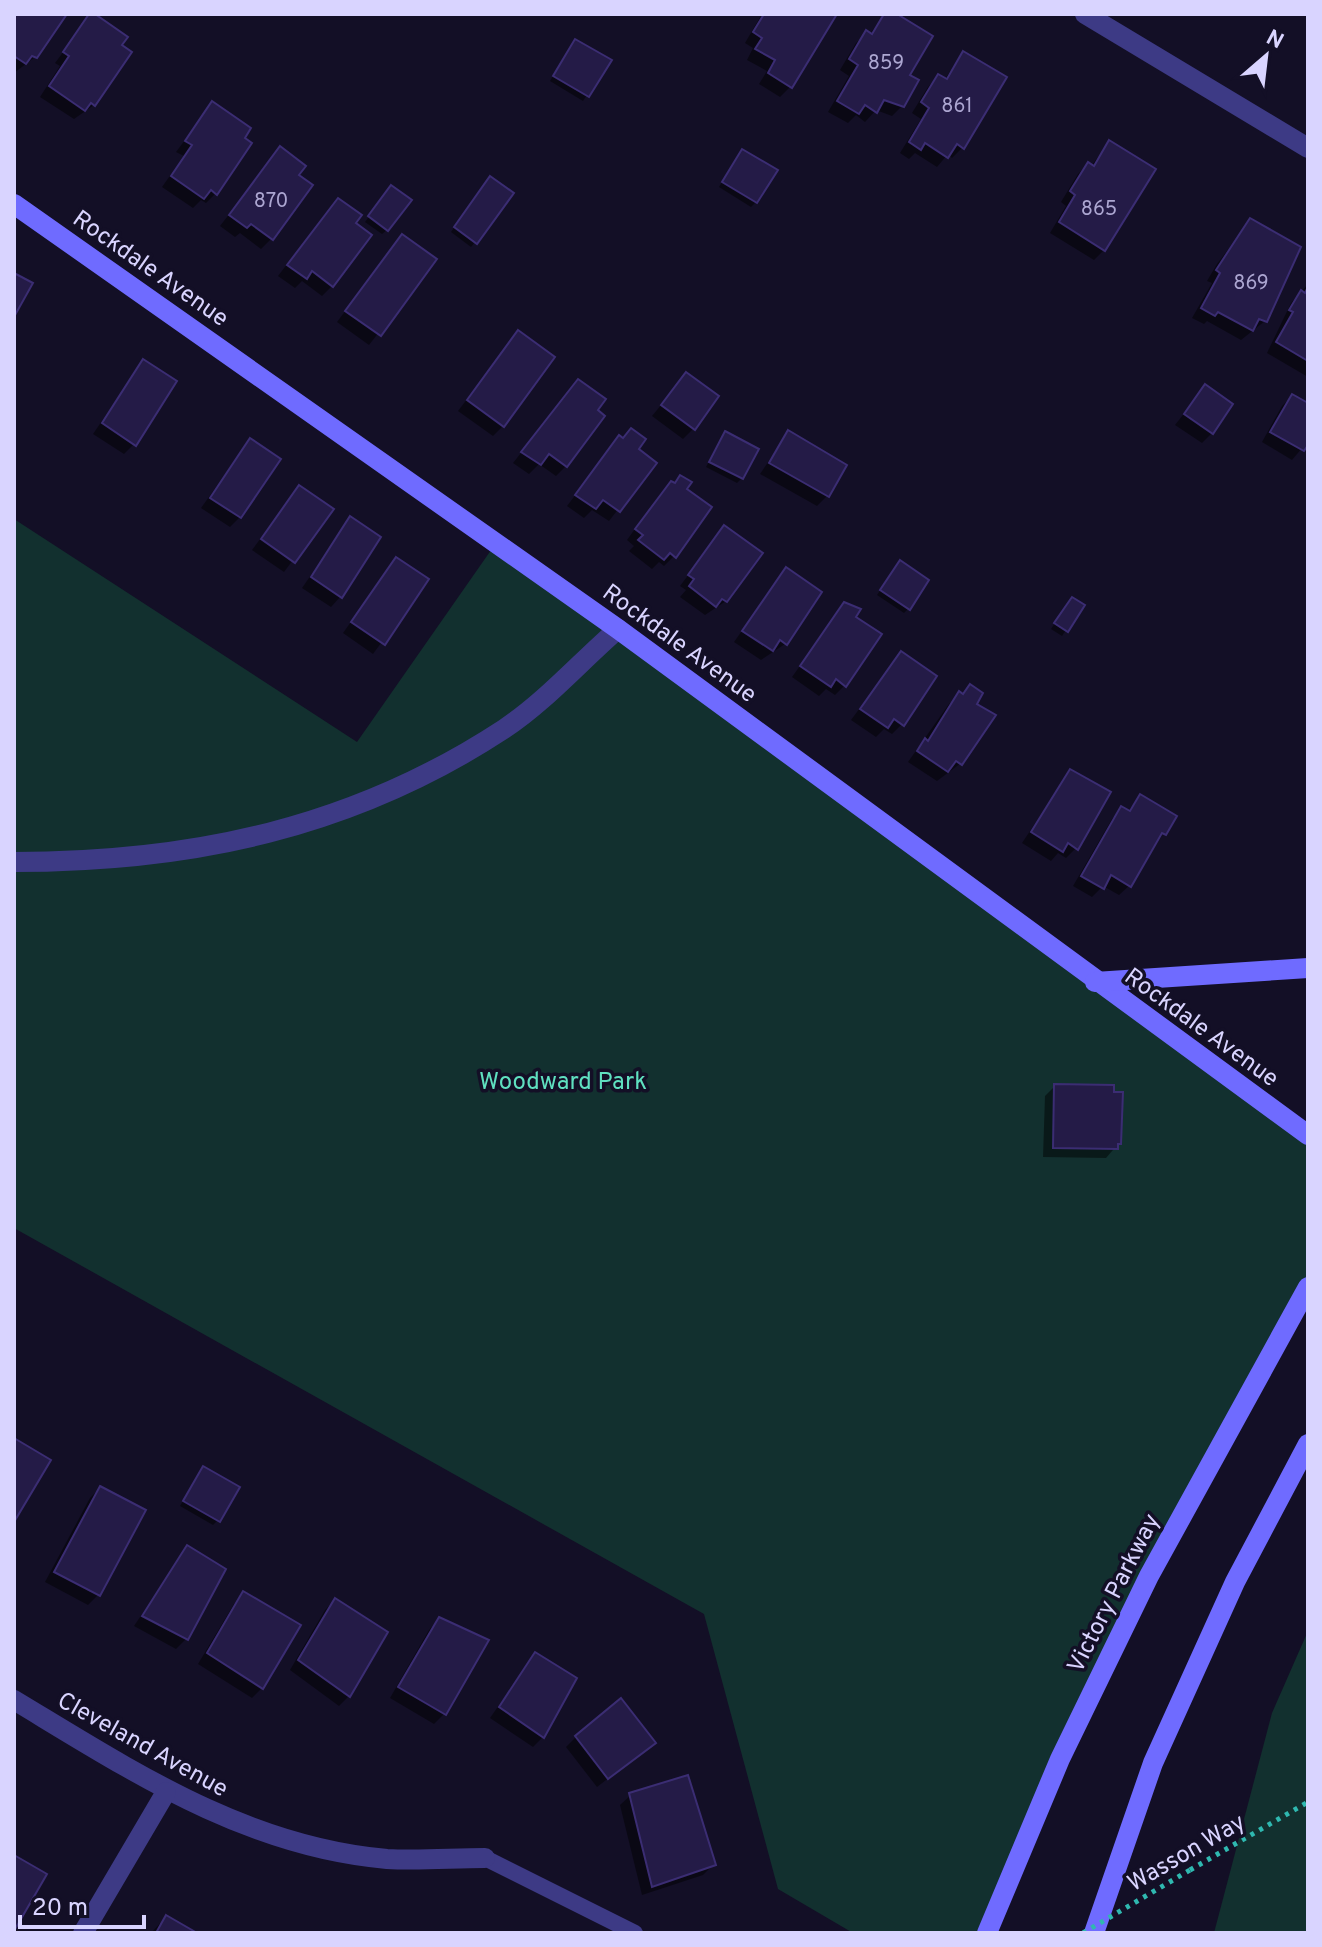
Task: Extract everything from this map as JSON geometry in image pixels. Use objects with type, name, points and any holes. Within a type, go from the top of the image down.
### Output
[{"type":"street","points":[[1085,14],[1308,148]]},
{"type":"street","name":"Rockdale Avenue","points":[[14,204],[618,629],[1095,982],[1308,1135]]},
{"type":"street","points":[[14,862],[80,862],[177,853],[255,839],[331,816],[421,778],[507,727],[618,629]]},
{"type":"street","points":[[1095,982],[1308,968]]},
{"type":"street","name":"Victory Parkway","points":[[987,1933],[1060,1759],[1149,1576],[1308,1287]]},
{"type":"street","points":[[1094,1933],[1153,1763],[1235,1582],[1308,1444]]},
{"type":"street","name":"Cleveland Avenue","points":[[14,1700],[166,1792],[236,1824],[311,1847],[388,1859],[485,1858]]},
{"type":"street","points":[[83,1933],[166,1792]]},
{"type":"lane","points":[[485,1858],[635,1933]]},
{"type":"path","name":"Wasson Way","points":[[1083,1933],[1308,1802]]},
{"type":"green space","name":"Woodward Park","points":[[14,519],[357,742],[496,543],[1308,1135],[1308,1287],[1233,1417],[987,1933],[853,1933],[778,1889],[704,1614],[14,1228]]},
{"type":"green space","points":[[1308,1631],[1308,1933],[1214,1933],[1272,1713]]},
{"type":"building","points":[[14,14],[67,14],[37,58],[32,56],[26,64],[14,56]]},
{"type":"building","points":[[89,14],[95,14],[128,37],[122,45],[132,52],[95,106],[91,103],[85,111],[49,86],[69,56],[63,52]]},
{"type":"building","points":[[764,14],[837,14],[792,88],[768,73],[775,60],[755,49],[762,38],[753,32]]},
{"type":"building","points":[[884,14],[897,14],[933,36],[910,75],[919,80],[904,107],[884,100],[877,113],[865,105],[859,114],[837,101],[858,65],[849,59],[866,30],[872,34]]},
{"type":"building","points":[[575,39],[612,60],[589,97],[553,76]]},
{"type":"building","points":[[963,51],[1007,77],[964,149],[957,144],[948,158],[925,143],[921,150],[909,142],[929,108],[921,102],[938,74],[947,79]]},
{"type":"building","points":[[212,101],[251,128],[245,138],[252,143],[217,195],[211,190],[204,199],[171,176],[192,145],[185,141]]},
{"type":"building","points":[[1109,140],[1156,169],[1105,251],[1059,222],[1075,195],[1070,191],[1088,162],[1094,166]]},
{"type":"building","points":[[280,146],[306,166],[299,175],[313,185],[273,240],[251,224],[247,228],[229,215]]},
{"type":"building","points":[[742,149],[778,170],[757,203],[722,182]]},
{"type":"building","points":[[490,176],[514,193],[477,244],[454,227]]},
{"type":"building","points":[[391,185],[412,200],[388,231],[368,216]]},
{"type":"building","points":[[338,198],[362,215],[356,223],[372,235],[333,287],[312,271],[307,279],[287,265]]},
{"type":"building","points":[[1250,218],[1301,247],[1267,322],[1259,319],[1253,331],[1218,312],[1215,316],[1201,308],[1220,273],[1216,270]]},
{"type":"building","points":[[402,234],[437,259],[381,336],[345,311]]},
{"type":"building","points":[[14,273],[33,283],[14,317]]},
{"type":"building","points":[[1308,287],[1308,361],[1276,342],[1293,312],[1289,310],[1301,290],[1305,293]]},
{"type":"building","points":[[518,330],[555,357],[504,427],[467,400]]},
{"type":"building","points":[[143,359],[177,381],[136,446],[102,423]]},
{"type":"building","points":[[686,372],[719,396],[695,430],[661,405]]},
{"type":"building","points":[[578,379],[606,399],[598,410],[605,416],[567,467],[549,454],[541,465],[521,452]]},
{"type":"building","points":[[1205,384],[1233,404],[1213,434],[1184,414]]},
{"type":"building","points":[[1292,394],[1308,403],[1308,445],[1304,451],[1270,432]]},
{"type":"building","points":[[631,428],[646,439],[639,449],[657,463],[620,512],[603,500],[596,509],[575,495],[619,435],[623,438]]},
{"type":"building","points":[[788,430],[847,465],[829,497],[769,463]]},
{"type":"building","points":[[725,431],[759,449],[743,479],[709,462]]},
{"type":"building","points":[[250,438],[281,459],[241,518],[210,498]]},
{"type":"building","points":[[680,475],[692,482],[687,489],[712,507],[676,558],[670,553],[664,560],[638,540],[643,535],[635,529],[671,481],[675,483]]},
{"type":"building","points":[[299,485],[334,509],[295,563],[261,539]]},
{"type":"building","points":[[350,516],[381,537],[342,598],[311,577]]},
{"type":"building","points":[[724,525],[763,553],[727,602],[722,599],[716,607],[689,586],[694,579],[688,575]]},
{"type":"building","points":[[396,557],[429,579],[385,645],[351,622]]},
{"type":"building","points":[[900,560],[929,580],[910,610],[880,590]]},
{"type":"building","points":[[786,567],[822,592],[787,645],[780,640],[773,651],[742,631]]},
{"type":"building","points":[[1072,597],[1085,605],[1068,632],[1054,623]]},
{"type":"building","points":[[844,602],[861,609],[856,617],[882,634],[846,687],[836,679],[831,687],[800,666]]},
{"type":"building","points":[[901,651],[937,676],[904,726],[894,719],[888,728],[860,709]]},
{"type":"building","points":[[970,684],[983,693],[977,704],[996,715],[962,765],[956,761],[948,772],[917,751],[925,738],[928,741],[959,691],[963,694]]},
{"type":"building","points":[[1070,769],[1111,792],[1078,850],[1068,843],[1063,852],[1031,832]]},
{"type":"building","points":[[1140,794],[1177,816],[1166,835],[1162,833],[1131,887],[1111,875],[1104,889],[1081,876],[1121,806],[1130,811]]},
{"type":"building","points":[[1054,1084],[1114,1085],[1114,1092],[1123,1092],[1121,1144],[1118,1144],[1118,1149],[1053,1148]]},
{"type":"building","points":[[14,1438],[51,1460],[14,1522]]},
{"type":"building","points":[[203,1466],[240,1487],[220,1522],[183,1501]]},
{"type":"building","points":[[100,1486],[146,1510],[100,1596],[54,1572]]},
{"type":"building","points":[[187,1545],[226,1569],[188,1640],[142,1616]]},
{"type":"building","points":[[243,1591],[301,1625],[263,1689],[207,1653]]},
{"type":"building","points":[[335,1598],[388,1632],[350,1697],[298,1660]]},
{"type":"building","points":[[439,1617],[489,1640],[446,1715],[398,1687]]},
{"type":"building","points":[[535,1652],[577,1678],[544,1738],[499,1707]]},
{"type":"building","points":[[621,1698],[656,1743],[608,1779],[575,1736]]},
{"type":"building","points":[[688,1775],[716,1865],[652,1887],[629,1793]]},
{"type":"building","points":[[14,1855],[47,1874],[14,1931]]},
{"type":"building","points":[[166,1915],[197,1933],[156,1933]]}]
